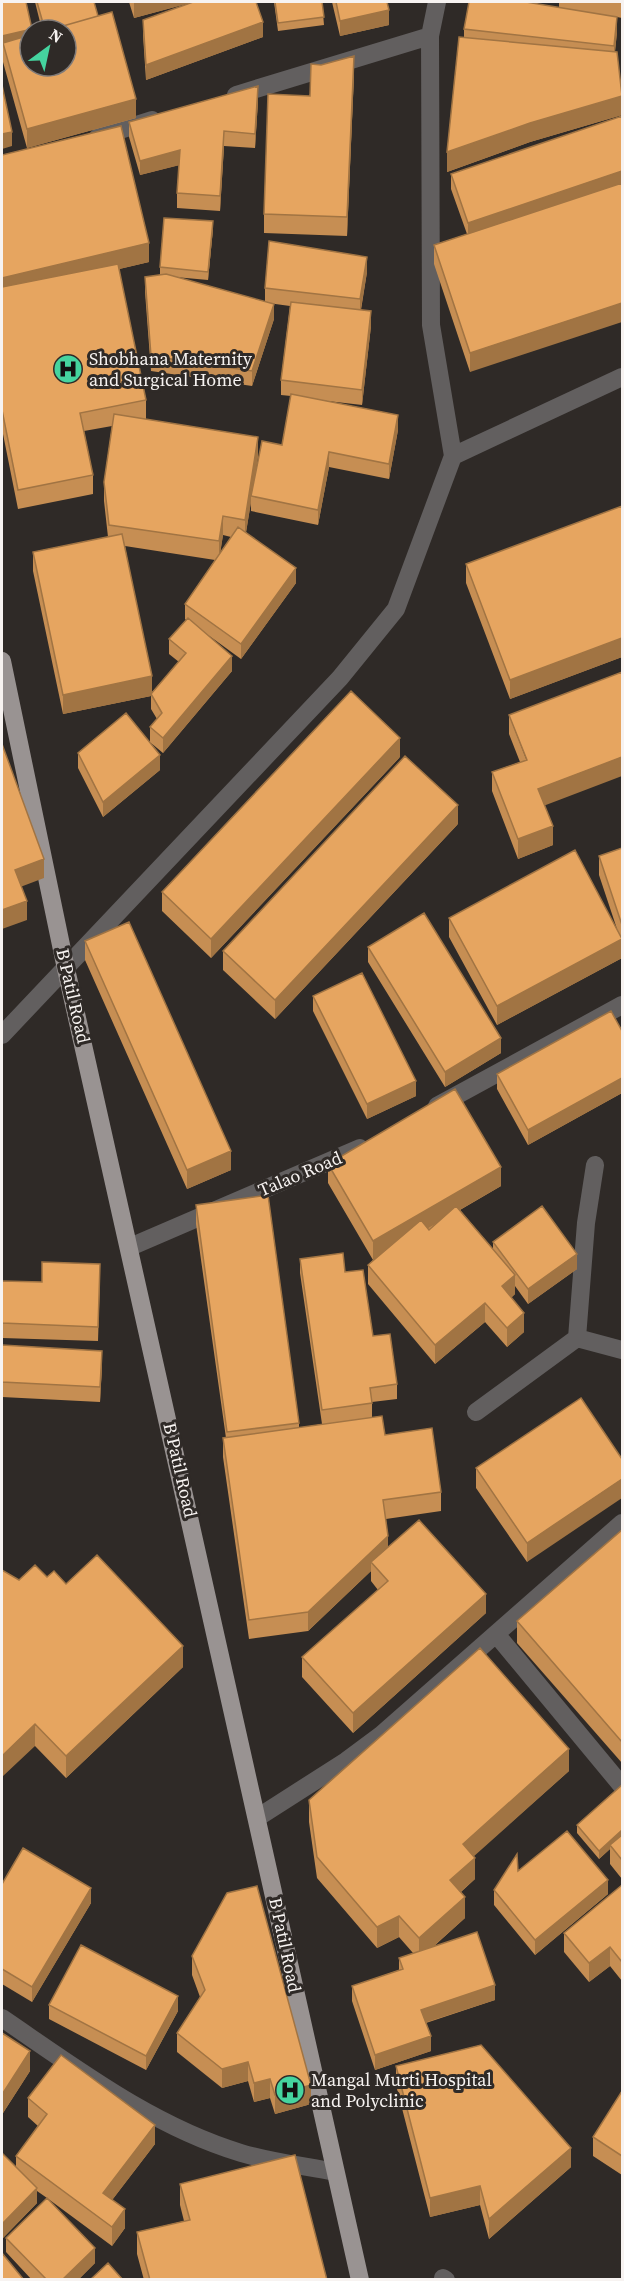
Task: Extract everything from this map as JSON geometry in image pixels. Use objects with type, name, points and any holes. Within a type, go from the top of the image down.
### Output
[{"type":"main road","name":"B Patil Road","points":[[2,661],[66,969],[360,2280]]},
{"type":"street","points":[[2,1035],[340,678],[396,609],[453,456],[431,325],[430,36],[437,2]]},
{"type":"street","points":[[216,101],[430,36]]},
{"type":"street","points":[[81,142],[171,115]]},
{"type":"street","points":[[453,456],[622,377]]},
{"type":"street","points":[[426,1112],[622,1005]]},
{"type":"street","name":"Talao Road","points":[[130,1247],[374,1140]]},
{"type":"street","points":[[477,1412],[577,1338],[586,1223],[595,1165]]},
{"type":"street","points":[[577,1338],[622,1350]]},
{"type":"street","points":[[257,1818],[373,1741],[622,1523]]},
{"type":"street","points":[[496,1634],[622,1786]]},
{"type":"street","points":[[2,2018],[94,2081],[167,2124],[241,2153],[336,2172]]},
{"type":"building","points":[[2,2],[26,2],[30,18],[18,18],[18,32],[2,36]]},
{"type":"building","points":[[37,2],[94,2],[98,16],[78,22],[78,18],[42,18]]},
{"type":"building","points":[[193,2],[256,2],[263,22],[146,65],[143,20]]},
{"type":"building","points":[[275,2],[322,2],[324,17],[278,23]]},
{"type":"building","points":[[336,2],[387,2],[389,10],[340,21]]},
{"type":"building","points":[[469,2],[526,2],[617,17],[614,46],[464,29]]},
{"type":"building","points":[[112,12],[136,99],[27,129],[3,43],[18,39],[18,78],[78,78],[78,22]]},
{"type":"building","points":[[459,37],[617,52],[622,96],[530,123],[447,152]]},
{"type":"building","points":[[354,56],[347,217],[264,214],[268,94],[310,96],[311,64],[321,65]]},
{"type":"building","points":[[2,85],[12,132],[2,134]]},
{"type":"building","points":[[258,86],[255,134],[224,131],[220,196],[177,193],[180,150],[140,161],[129,122]]},
{"type":"building","points":[[622,116],[622,171],[468,223],[451,174]]},
{"type":"building","points":[[121,126],[149,243],[2,278],[2,155]]},
{"type":"building","points":[[622,183],[622,303],[470,353],[434,245]]},
{"type":"building","points":[[164,218],[213,221],[208,272],[160,267]]},
{"type":"building","points":[[269,241],[367,257],[360,299],[265,288]]},
{"type":"building","points":[[118,264],[146,400],[80,413],[93,475],[18,490],[2,410],[2,287]]},
{"type":"building","points":[[166,274],[274,304],[252,371],[151,356],[145,277]]},
{"type":"building","points":[[291,302],[371,311],[362,390],[281,380]]},
{"type":"building","points":[[291,394],[398,415],[389,464],[329,452],[318,510],[251,496],[262,441],[282,445]]},
{"type":"building","points":[[114,414],[258,437],[245,520],[223,516],[219,541],[109,525],[104,482]]},
{"type":"building","points":[[622,506],[622,638],[510,680],[466,564]]},
{"type":"building","points":[[238,527],[296,568],[241,644],[185,604]]},
{"type":"building","points":[[122,534],[152,676],[63,695],[33,552]]},
{"type":"building","points":[[188,618],[232,656],[163,738],[150,727],[162,713],[151,694],[186,653],[169,639]]},
{"type":"building","points":[[622,672],[622,757],[538,789],[553,826],[518,839],[492,772],[527,760],[509,715]]},
{"type":"building","points":[[351,691],[400,738],[211,939],[162,892]]},
{"type":"building","points":[[126,713],[160,755],[103,802],[78,753]]},
{"type":"building","points":[[2,744],[44,859],[15,870],[27,901],[2,910]]},
{"type":"building","points":[[405,756],[458,805],[275,1000],[223,951]]},
{"type":"building","points":[[622,848],[622,925],[599,856]]},
{"type":"building","points":[[575,850],[622,939],[497,1006],[449,918]]},
{"type":"building","points":[[424,913],[501,1038],[445,1072],[368,947]]},
{"type":"building","points":[[129,922],[231,1151],[187,1170],[85,941]]},
{"type":"building","points":[[362,973],[416,1081],[367,1104],[313,996]]},
{"type":"building","points":[[611,1011],[622,1031],[622,1078],[528,1130],[497,1074]]},
{"type":"building","points":[[455,1089],[501,1167],[373,1241],[328,1164]]},
{"type":"building","points":[[268,1195],[299,1423],[227,1432],[196,1205]]},
{"type":"building","points":[[456,1206],[515,1275],[502,1286],[524,1313],[507,1328],[485,1303],[435,1345],[368,1265],[421,1220],[429,1230]]},
{"type":"building","points":[[542,1206],[577,1254],[528,1289],[493,1242]]},
{"type":"building","points":[[343,1253],[345,1272],[363,1270],[373,1336],[390,1334],[397,1384],[370,1388],[372,1403],[322,1410],[300,1259]]},
{"type":"building","points":[[42,1262],[100,1264],[98,1327],[2,1323],[2,1281],[42,1282]]},
{"type":"building","points":[[2,1345],[102,1351],[100,1387],[2,1382]]},
{"type":"building","points":[[581,1398],[622,1459],[622,1479],[527,1543],[476,1468]]},
{"type":"building","points":[[382,1416],[385,1435],[432,1428],[441,1492],[383,1500],[388,1536],[308,1612],[249,1620],[223,1438]]},
{"type":"building","points":[[419,1520],[486,1594],[353,1713],[302,1657],[388,1581],[371,1562]]},
{"type":"building","points":[[622,1530],[622,1742],[517,1621]]},
{"type":"building","points":[[97,1555],[183,1646],[66,1756],[35,1724],[2,1756],[2,1570],[19,1580],[35,1565],[47,1577],[54,1571],[66,1584]]},
{"type":"building","points":[[480,1648],[569,1749],[463,1844],[475,1858],[450,1880],[465,1897],[419,1938],[399,1916],[377,1927],[317,1857],[309,1800]]},
{"type":"building","points":[[622,1785],[622,1830],[599,1851],[577,1825]]},
{"type":"building","points":[[567,1831],[608,1880],[535,1940],[494,1890],[517,1854],[518,1871]]},
{"type":"building","points":[[622,1835],[622,1860],[610,1845]]},
{"type":"building","points":[[23,1848],[91,1888],[32,1987],[2,1969],[2,1884]]},
{"type":"building","points":[[622,1885],[622,1962],[610,1947],[589,1963],[564,1933]]},
{"type":"building","points":[[257,1886],[311,2085],[275,2095],[270,2079],[254,2083],[248,2062],[222,2069],[177,2033],[205,1990],[192,1956],[227,1893]]},
{"type":"building","points":[[477,1932],[495,1985],[421,2010],[431,2036],[375,2055],[352,1986],[403,1969],[399,1958]]},
{"type":"building","points":[[81,1945],[178,1996],[146,2056],[49,2005]]},
{"type":"building","points":[[2,2033],[30,2051],[3,2093],[2,2092]]},
{"type":"building","points":[[481,2045],[571,2148],[489,2219],[480,2186],[430,2198],[396,2066]]},
{"type":"building","points":[[61,2055],[155,2125],[103,2193],[125,2209],[112,2227],[16,2156],[47,2114],[28,2098]]},
{"type":"building","points":[[622,2091],[622,2156],[593,2137]]},
{"type":"building","points":[[2,2153],[37,2188],[2,2224]]},
{"type":"building","points":[[295,2155],[327,2280],[150,2280],[137,2232],[190,2220],[180,2184]]},
{"type":"building","points":[[47,2198],[95,2248],[62,2280],[47,2280],[6,2238]]},
{"type":"building","points":[[2,2253],[24,2280],[2,2280]]},
{"type":"building","points":[[108,2263],[123,2280],[90,2280]]},
{"type":"place","name":"Shobhana Maternity and Surgical Home","points":[[68,369]]},
{"type":"place","name":"Mangal Murti Hospital and Polyclinic","points":[[290,2090]]}]
